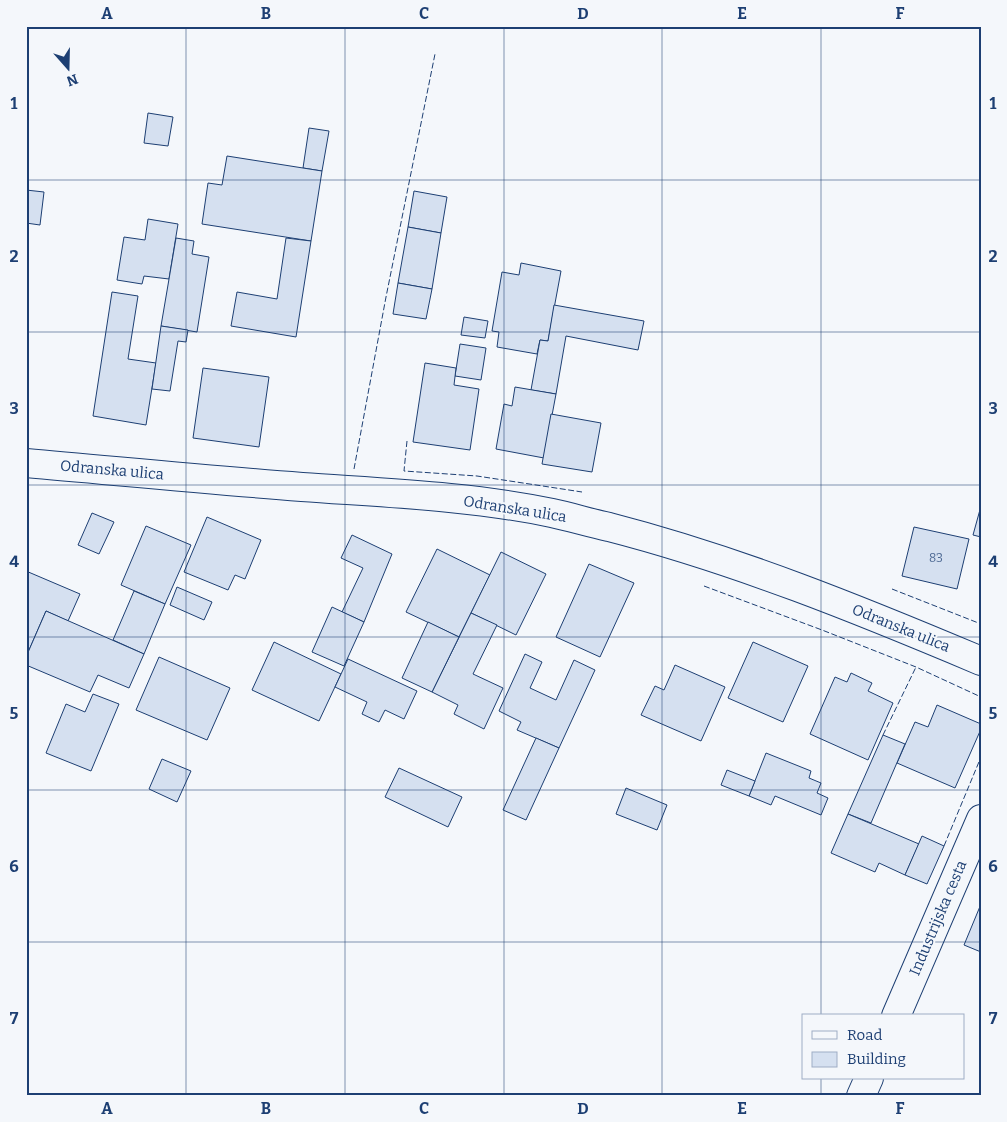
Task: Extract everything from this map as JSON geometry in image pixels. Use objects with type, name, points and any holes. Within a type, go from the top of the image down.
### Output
[{"type":"main road","name":"Odranska ulica","points":[[26,463],[430,496],[496,503],[553,513],[666,542],[737,565],[898,626],[981,661]]},
{"type":"main road","name":"Industrijska cesta","points":[[897,1014],[981,819]]},
{"type":"main road","points":[[861,1096],[868,1080]]},
{"type":"building","points":[[148,113],[173,117],[168,146],[144,143]]},
{"type":"building","points":[[309,128],[329,131],[322,171],[303,168]]},
{"type":"building","points":[[227,156],[322,171],[311,241],[202,224],[208,183],[222,185]]},
{"type":"building","points":[[26,190],[44,192],[40,225],[26,223]]},
{"type":"building","points":[[414,191],[447,197],[441,233],[408,227]]},
{"type":"building","points":[[148,219],[178,224],[169,279],[144,276],[142,284],[117,280],[124,237],[145,240]]},
{"type":"building","points":[[408,227],[441,233],[432,289],[398,283]]},
{"type":"building","points":[[176,238],[194,241],[192,254],[209,257],[197,332],[161,326]]},
{"type":"building","points":[[286,238],[311,241],[296,337],[231,326],[237,292],[277,299]]},
{"type":"building","points":[[521,263],[561,271],[548,341],[540,340],[537,354],[497,347],[499,332],[492,331],[502,272],[519,275]]},
{"type":"building","points":[[398,283],[432,289],[426,319],[393,314]]},
{"type":"building","points":[[112,292],[138,296],[128,359],[156,363],[146,425],[93,416]]},
{"type":"building","points":[[554,305],[644,321],[638,350],[566,336],[556,394],[531,390],[540,340],[548,341]]},
{"type":"building","points":[[464,317],[488,321],[485,338],[461,335]]},
{"type":"building","points":[[161,326],[188,330],[186,342],[178,341],[170,391],[152,389]]},
{"type":"building","points":[[460,344],[486,348],[481,380],[455,376]]},
{"type":"building","points":[[425,363],[456,368],[454,385],[479,389],[470,450],[413,442]]},
{"type":"building","points":[[203,368],[269,377],[259,447],[193,438]]},
{"type":"building","points":[[515,387],[556,394],[544,458],[496,449],[504,404],[512,406]]},
{"type":"building","points":[[551,414],[601,423],[592,472],[542,464]]},
{"type":"building","points":[[981,506],[981,537],[973,535]]},
{"type":"building","points":[[92,513],[114,522],[99,554],[78,545]]},
{"type":"building","points":[[207,517],[261,540],[245,579],[235,575],[228,590],[184,572]]},
{"type":"building","points":[[146,526],[191,545],[165,604],[121,585]]},
{"type":"building","points":[[914,527],[969,539],[957,589],[902,576]]},
{"type":"building","points":[[352,535],[392,554],[364,622],[342,612],[363,568],[341,558]]},
{"type":"building","points":[[437,549],[490,575],[459,637],[406,612]]},
{"type":"building","points":[[501,552],[546,574],[516,635],[471,613]]},
{"type":"building","points":[[589,564],[634,583],[600,657],[556,637]]},
{"type":"building","points":[[26,571],[80,594],[68,621],[46,611],[26,657]]},
{"type":"building","points":[[177,587],[212,602],[204,620],[170,605]]},
{"type":"building","points":[[134,591],[165,604],[144,654],[113,640]]},
{"type":"building","points":[[332,607],[364,622],[344,666],[312,652]]},
{"type":"building","points":[[46,611],[144,654],[129,688],[98,675],[90,692],[26,665],[26,657]]},
{"type":"building","points":[[471,613],[497,625],[473,674],[503,688],[484,729],[454,714],[458,705],[432,692]]},
{"type":"building","points":[[428,622],[459,637],[432,692],[402,678]]},
{"type":"building","points":[[274,642],[341,674],[319,721],[252,690]]},
{"type":"building","points":[[753,642],[808,666],[783,722],[728,698]]},
{"type":"building","points":[[525,654],[542,662],[530,688],[556,700],[574,660],[595,670],[559,748],[517,730],[521,722],[499,711]]},
{"type":"building","points":[[159,657],[230,688],[207,740],[136,710]]},
{"type":"building","points":[[348,659],[417,691],[404,719],[385,710],[379,722],[362,714],[367,702],[335,687]]},
{"type":"building","points":[[675,665],[725,687],[701,741],[641,715],[655,686],[664,690]]},
{"type":"building","points":[[851,673],[872,683],[868,691],[893,703],[868,760],[810,734],[835,677],[847,682]]},
{"type":"building","points":[[93,694],[119,704],[91,771],[46,753],[66,704],[85,712]]},
{"type":"building","points":[[937,705],[981,724],[981,729],[955,788],[897,763],[915,722],[928,727]]},
{"type":"building","points":[[883,735],[905,744],[871,823],[848,814]]},
{"type":"building","points":[[536,738],[559,748],[526,820],[503,810]]},
{"type":"building","points":[[766,753],[811,771],[809,778],[821,783],[817,793],[828,798],[821,815],[775,796],[771,805],[749,796]]},
{"type":"building","points":[[162,759],[191,771],[177,802],[149,789]]},
{"type":"building","points":[[399,768],[462,797],[448,827],[385,797]]},
{"type":"building","points":[[727,770],[755,781],[749,796],[721,785]]},
{"type":"building","points":[[626,788],[667,805],[657,830],[616,814]]},
{"type":"building","points":[[848,814],[919,844],[905,875],[879,863],[875,872],[831,853]]},
{"type":"building","points":[[922,836],[944,846],[927,884],[905,875]]},
{"type":"building","points":[[981,904],[981,952],[964,945]]},
{"type":"fence","points":[[354,469],[386,297],[435,54]]},
{"type":"fence","points":[[407,441],[404,471],[477,476],[582,492]]},
{"type":"fence","points":[[704,586],[916,667],[981,697]]},
{"type":"fence","points":[[892,589],[981,624]]},
{"type":"fence","points":[[883,735],[916,667]]},
{"type":"fence","points":[[944,846],[981,757]]}]
